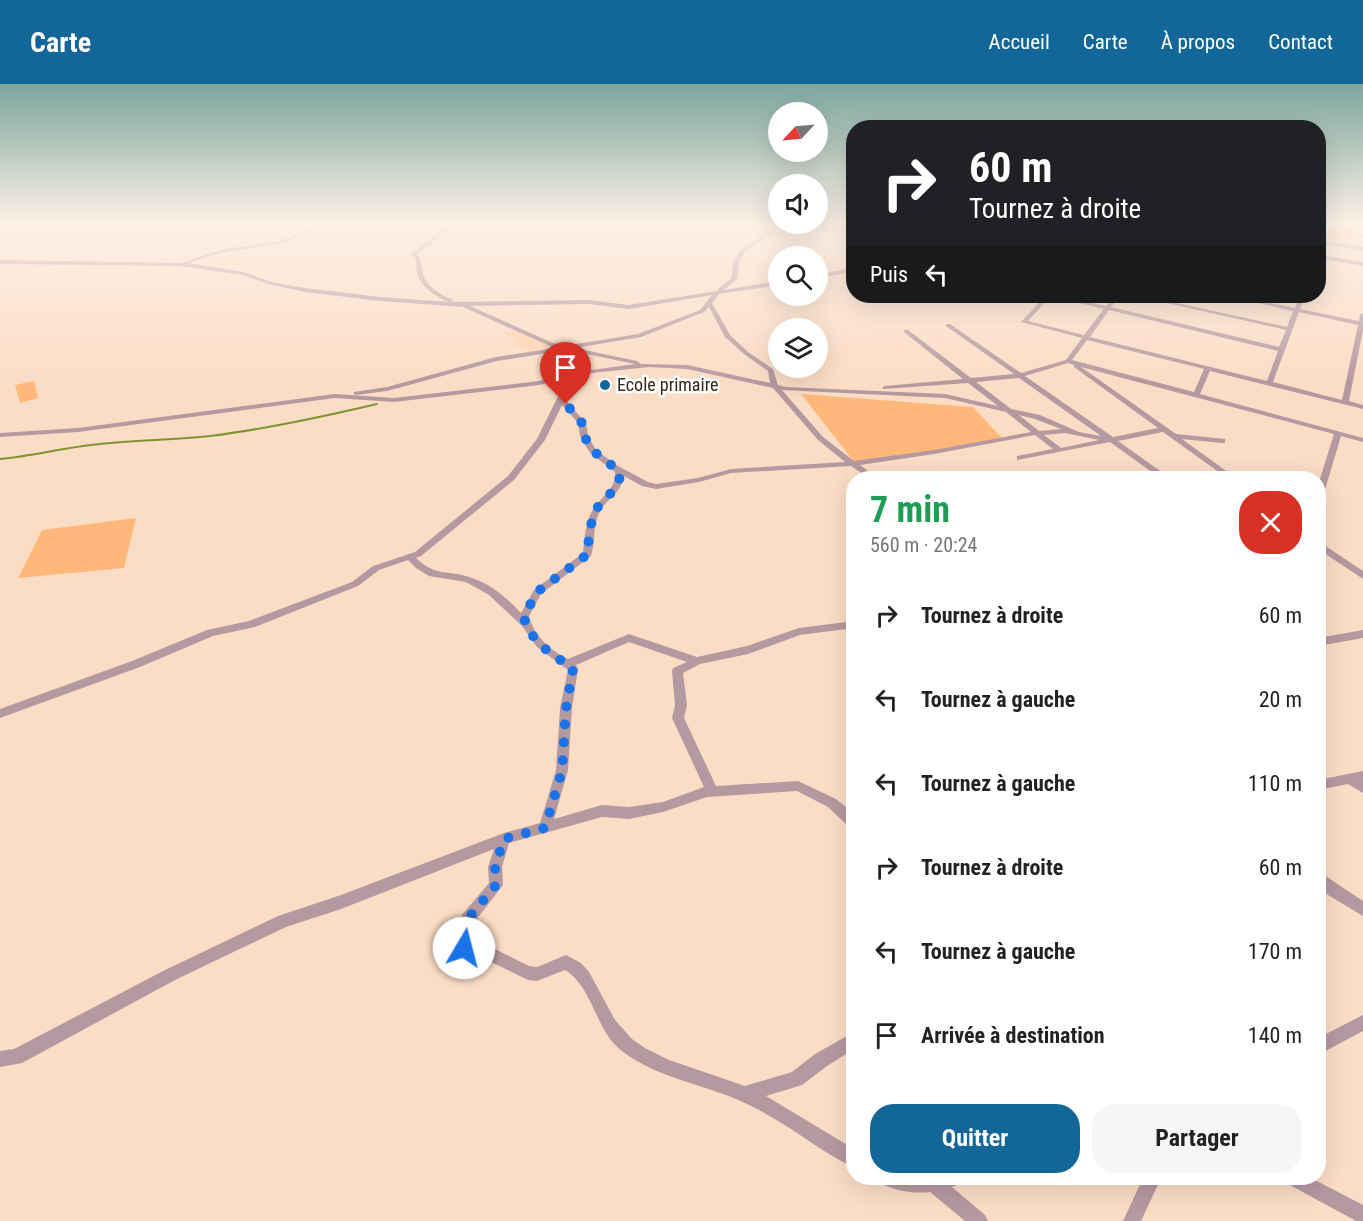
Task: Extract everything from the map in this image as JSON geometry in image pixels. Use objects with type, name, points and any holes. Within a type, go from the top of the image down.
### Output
[{"type":"street","points":[[250,276],[270,283],[305,290],[380,299],[464,305],[589,302],[629,307],[768,285]]},
{"type":"street","points":[[422,276],[439,296],[562,348],[649,365]]},
{"type":"street","points":[[0,435],[78,430],[387,389],[496,359],[648,333],[696,315],[710,304],[717,293],[734,276]]},
{"type":"street","points":[[1042,303],[1024,322],[1363,407]]},
{"type":"street","points":[[1083,303],[1282,350]]},
{"type":"street","points":[[1068,361],[1112,303]]},
{"type":"street","points":[[1171,303],[1289,329]]},
{"type":"street","points":[[1263,303],[1362,324]]},
{"type":"street","points":[[1269,384],[1299,303]]},
{"type":"street","points":[[710,304],[727,336],[746,354],[771,370],[774,387],[826,444],[865,471]]},
{"type":"street","points":[[1346,403],[1359,352],[1363,315]]},
{"type":"street","points":[[948,325],[1155,471]]},
{"type":"street","points":[[906,331],[1059,450]]},
{"type":"street","points":[[0,714],[136,664],[211,633],[251,624],[356,584],[376,568],[425,549],[512,478],[540,440],[575,368],[562,348]]},
{"type":"street","points":[[1068,361],[1223,471]]},
{"type":"street","points":[[863,392],[901,385],[1020,376],[1068,361],[1363,440]]},
{"type":"street","points":[[335,396],[394,400],[546,382],[607,368],[649,365],[687,367],[774,387],[926,393],[1037,417],[1076,432],[1111,440]]},
{"type":"street","points":[[1196,395],[1208,368]]},
{"type":"street","points":[[525,623],[524,616],[537,592],[588,554],[594,514],[600,502],[617,488],[621,479],[619,471],[593,451],[584,436],[582,423],[562,397]]},
{"type":"street","points":[[1020,458],[1166,429]]},
{"type":"street","points":[[615,468],[626,471],[645,484],[656,487],[699,480],[731,471],[814,468],[934,452],[1036,432],[1076,432]]},
{"type":"street","points":[[1326,474],[1338,433]]},
{"type":"street","points":[[1175,435],[1222,441]]},
{"type":"street","points":[[1326,550],[1363,576]]},
{"type":"street","points":[[410,556],[418,565],[437,577],[465,579],[501,597],[544,648],[569,663],[573,669],[566,708],[562,771],[545,828]]},
{"type":"street","points":[[707,792],[711,788],[678,718],[681,705],[677,670],[697,661],[748,650],[800,632],[846,625]]},
{"type":"street","points":[[1326,641],[1363,634]]},
{"type":"street","points":[[569,663],[629,638],[697,661]]},
{"type":"street","points":[[1326,783],[1363,776]]},
{"type":"street","points":[[1349,778],[1363,788]]},
{"type":"street","points":[[0,1059],[16,1057],[170,975],[283,921],[342,902],[504,839],[602,811],[629,813],[663,807],[707,792],[798,786],[832,802],[846,815]]},
{"type":"street","points":[[504,839],[495,867],[496,885],[466,921],[464,948],[493,955],[528,973],[537,974],[566,962],[571,964],[583,974],[606,1020],[623,1043],[644,1058],[744,1095],[846,1155]]},
{"type":"street","points":[[1326,884],[1363,909]]},
{"type":"street","points":[[1326,1043],[1363,1023]]},
{"type":"street","points":[[744,1095],[796,1079],[846,1045]]},
{"type":"street","points":[[935,1185],[979,1221]]},
{"type":"street","points":[[1132,1221],[1149,1185]]},
{"type":"street","points":[[1307,1185],[1363,1215]]},
{"type":"shaded area","points":[[515,329],[551,345],[528,352],[510,342],[516,341],[513,337],[504,334]]},
{"type":"shaded area","points":[[34,381],[38,398],[20,403],[15,385]]},
{"type":"shaded area","points":[[801,394],[973,407],[1002,438],[948,450],[855,463]]},
{"type":"shaded area","points":[[136,518],[124,568],[18,578],[42,530]]},
{"type":"waterway","points":[[0,459],[87,445],[231,433],[377,404]]},
{"type":"place","name":"Ecole primaire","points":[[605,385]]},
{"type":"route","points":[[464,948],[466,921],[496,885],[495,867],[504,839],[545,828],[562,771],[566,708],[573,669],[569,663],[544,648],[527,629],[524,616],[529,602],[537,592],[562,571],[588,554],[594,514],[600,502],[617,488],[621,479],[619,471],[593,451],[584,436],[582,423],[578,416],[566,404]]}]
